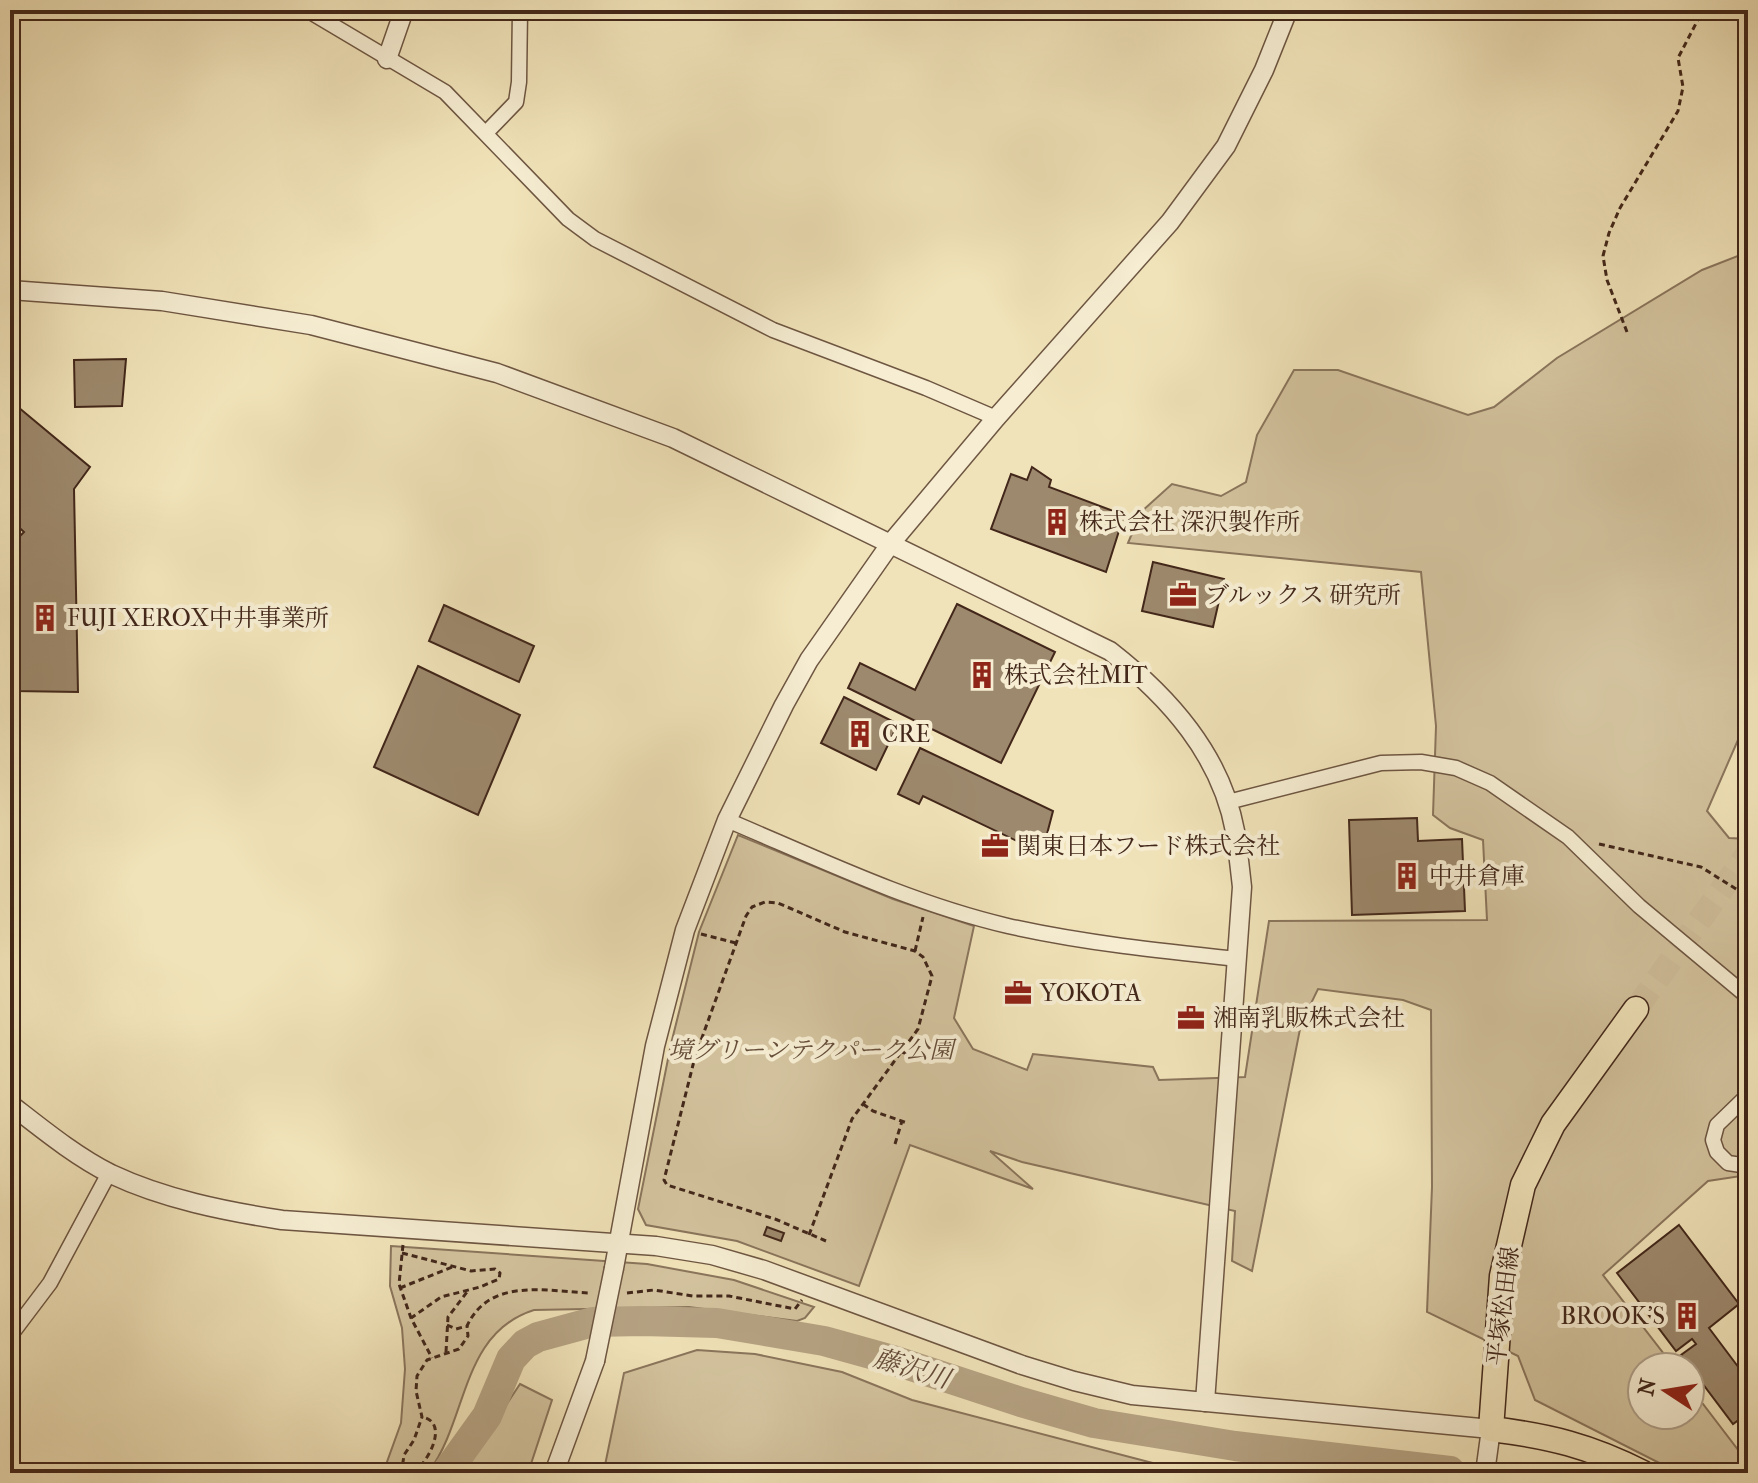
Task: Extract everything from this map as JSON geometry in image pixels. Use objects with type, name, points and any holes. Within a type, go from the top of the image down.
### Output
[{"type":"main road","name":"平塚松田線","points":[[1491,1429],[1502,1276],[1523,1185],[1553,1124],[1636,1009]]},
{"type":"main road","points":[[1491,1429],[1545,1436],[1604,1454],[1643,1473]]},
{"type":"street","points":[[307,10],[445,92],[568,219],[595,239],[773,330],[996,418]]},
{"type":"street","points":[[387,59],[404,10]]},
{"type":"street","points":[[486,133],[516,102],[520,10]]},
{"type":"street","points":[[554,1473],[595,1361],[655,1046],[685,930],[727,820],[809,660],[891,543],[996,418],[1170,222],[1226,146],[1264,70],[1288,10]]},
{"type":"street","points":[[10,290],[162,301],[311,325],[497,373],[673,438],[891,543],[1110,651],[1170,703],[1203,748],[1228,802],[1242,887],[1205,1402]]},
{"type":"street","points":[[1228,802],[1381,763],[1421,762],[1456,768],[1490,783],[1568,837],[1639,906],[1748,997]]},
{"type":"street","points":[[727,820],[901,894],[1006,926],[1121,948],[1238,959]]},
{"type":"street","points":[[1748,1095],[1717,1125],[1713,1140],[1717,1152],[1728,1163],[1748,1166]]},
{"type":"street","points":[[10,1104],[109,1173],[166,1195],[209,1207],[282,1220],[656,1246],[712,1255],[1074,1381],[1132,1395],[1491,1429],[1485,1473]]},
{"type":"street","points":[[10,1336],[50,1283],[109,1173]]},
{"type":"path","points":[[1627,332],[1607,280],[1603,256],[1620,208],[1678,111],[1683,87],[1678,58],[1703,10]]},
{"type":"path","points":[[1568,837],[1701,867],[1744,894],[1748,892]]},
{"type":"path","points":[[809,1235],[852,1119],[918,1029],[932,976],[923,957],[915,951],[845,932],[778,903],[765,902],[752,907],[736,943],[695,1057],[664,1180],[667,1185],[775,1219],[809,1235],[826,1241]]},
{"type":"path","points":[[915,951],[927,902]]},
{"type":"path","points":[[685,930],[736,943]]},
{"type":"path","points":[[902,1052],[917,1058],[949,1057]]},
{"type":"path","points":[[863,1104],[904,1122],[895,1144]]},
{"type":"path","points":[[411,1318],[441,1297],[499,1279],[500,1273],[495,1269],[471,1271],[402,1253],[400,1288],[411,1318],[432,1358]]},
{"type":"path","points":[[400,1288],[452,1267]]},
{"type":"path","points":[[627,1293],[654,1290],[693,1296],[729,1296],[795,1309],[809,1287]]},
{"type":"path","points":[[447,1325],[456,1329],[467,1326],[477,1310],[517,1288],[601,1293]]},
{"type":"path","points":[[446,1352],[447,1325],[457,1303],[469,1290]]},
{"type":"path","points":[[405,1473],[402,1469],[404,1455],[414,1440],[422,1417],[416,1383],[421,1369],[432,1358],[459,1349],[465,1342],[469,1330],[467,1326]]},
{"type":"path","points":[[413,1473],[425,1464],[434,1439],[434,1424],[422,1417]]},
{"type":"green space","name":"境グリーンテクパーク公園","points":[[1748,252],[1748,717],[1707,811],[1729,838],[1748,839],[1748,1175],[1708,1181],[1603,1275],[1662,1351],[1626,1351],[1626,1431],[1706,1431],[1706,1408],[1742,1455],[1748,1455],[1748,1473],[1679,1473],[1535,1400],[1518,1356],[1427,1312],[1432,1187],[1431,1010],[1403,1000],[1318,989],[1301,1024],[1252,1271],[1232,1261],[1235,1211],[1022,1162],[990,1151],[1033,1189],[910,1145],[859,1286],[737,1241],[646,1225],[638,1209],[671,1044],[699,932],[738,835],[893,899],[974,926],[954,1018],[973,1049],[1027,1070],[1033,1054],[1153,1067],[1159,1080],[1245,1077],[1269,921],[1487,920],[1483,840],[1450,828],[1433,815],[1436,726],[1421,572],[1128,543],[1141,512],[1172,484],[1221,496],[1246,482],[1257,435],[1294,370],[1338,370],[1468,415],[1494,407],[1557,358],[1702,270]]},
{"type":"green space","points":[[391,1246],[647,1264],[734,1280],[814,1307],[805,1318],[797,1321],[689,1307],[534,1310],[510,1321],[492,1337],[479,1357],[442,1449],[428,1473],[383,1473],[401,1423],[405,1369],[402,1328],[390,1286]]},
{"type":"green space","points":[[697,1350],[755,1354],[842,1372],[912,1400],[1191,1473],[643,1473],[642,1470],[604,1470],[624,1373]]},
{"type":"green space","points":[[520,1384],[552,1400],[528,1473],[461,1473]]},
{"type":"building","points":[[126,359],[122,406],[75,407],[74,360]]},
{"type":"building","name":"FUJI XEROX中井事業所","points":[[12,402],[90,467],[74,489],[78,692],[14,691],[12,544],[24,532],[10,519]]},
{"type":"building","name":"株式会社 深沢製作所","points":[[1032,467],[1051,480],[1049,487],[1124,515],[1106,572],[991,529],[1011,474],[1027,480]]},
{"type":"building","name":"ブルックス 研究所","points":[[1153,562],[1224,579],[1213,627],[1142,611]]},
{"type":"building","name":"株式会社MIT","points":[[957,604],[1055,652],[1001,763],[848,688],[860,663],[915,690]]},
{"type":"building","points":[[444,605],[534,646],[519,682],[429,641]]},
{"type":"building","points":[[418,666],[520,715],[478,815],[374,767]]},
{"type":"building","name":"CRE","points":[[844,697],[898,724],[876,770],[821,743]]},
{"type":"building","points":[[920,748],[1053,811],[1042,853],[923,796],[919,804],[898,794]]},
{"type":"building","name":"中井倉庫","points":[[1417,818],[1418,841],[1462,839],[1465,911],[1352,915],[1349,820]]},
{"type":"building","name":"BROOK'S","points":[[1679,1225],[1739,1304],[1709,1328],[1748,1380],[1748,1413],[1733,1424],[1706,1388],[1706,1351],[1686,1351],[1696,1344],[1692,1339],[1676,1351],[1617,1273]]},
{"type":"building","points":[[767,1227],[784,1233],[781,1241],[764,1235]]},
{"type":"building","points":[[10,1453],[21,1473],[10,1473]]},
{"type":"waterway","name":"藤沢川","points":[[446,1473],[487,1416],[511,1359],[525,1344],[538,1337],[593,1322],[642,1321],[717,1323],[824,1341],[1094,1423],[1235,1446],[1450,1471]]},
{"type":"tunnel","points":[[1636,1009],[1748,853]]},
{"type":"place","name":"株式会社 深沢製作所","points":[[1057,522]]},
{"type":"place","name":"ブルックス 研究所","points":[[1183,595]]},
{"type":"place","name":"FUJI XEROX中井事業所","points":[[45,618]]},
{"type":"place","name":"株式会社MIT","points":[[982,675]]},
{"type":"place","name":"CRE","points":[[860,734]]},
{"type":"place","name":"関東日本フード株式会社","points":[[995,846]]},
{"type":"place","name":"中井倉庫","points":[[1407,876]]},
{"type":"place","name":"YOKOTA","points":[[1018,993]]},
{"type":"place","name":"湘南乳販株式会社","points":[[1191,1018]]},
{"type":"place","name":"BROOK'S","points":[[1687,1316]]}]
